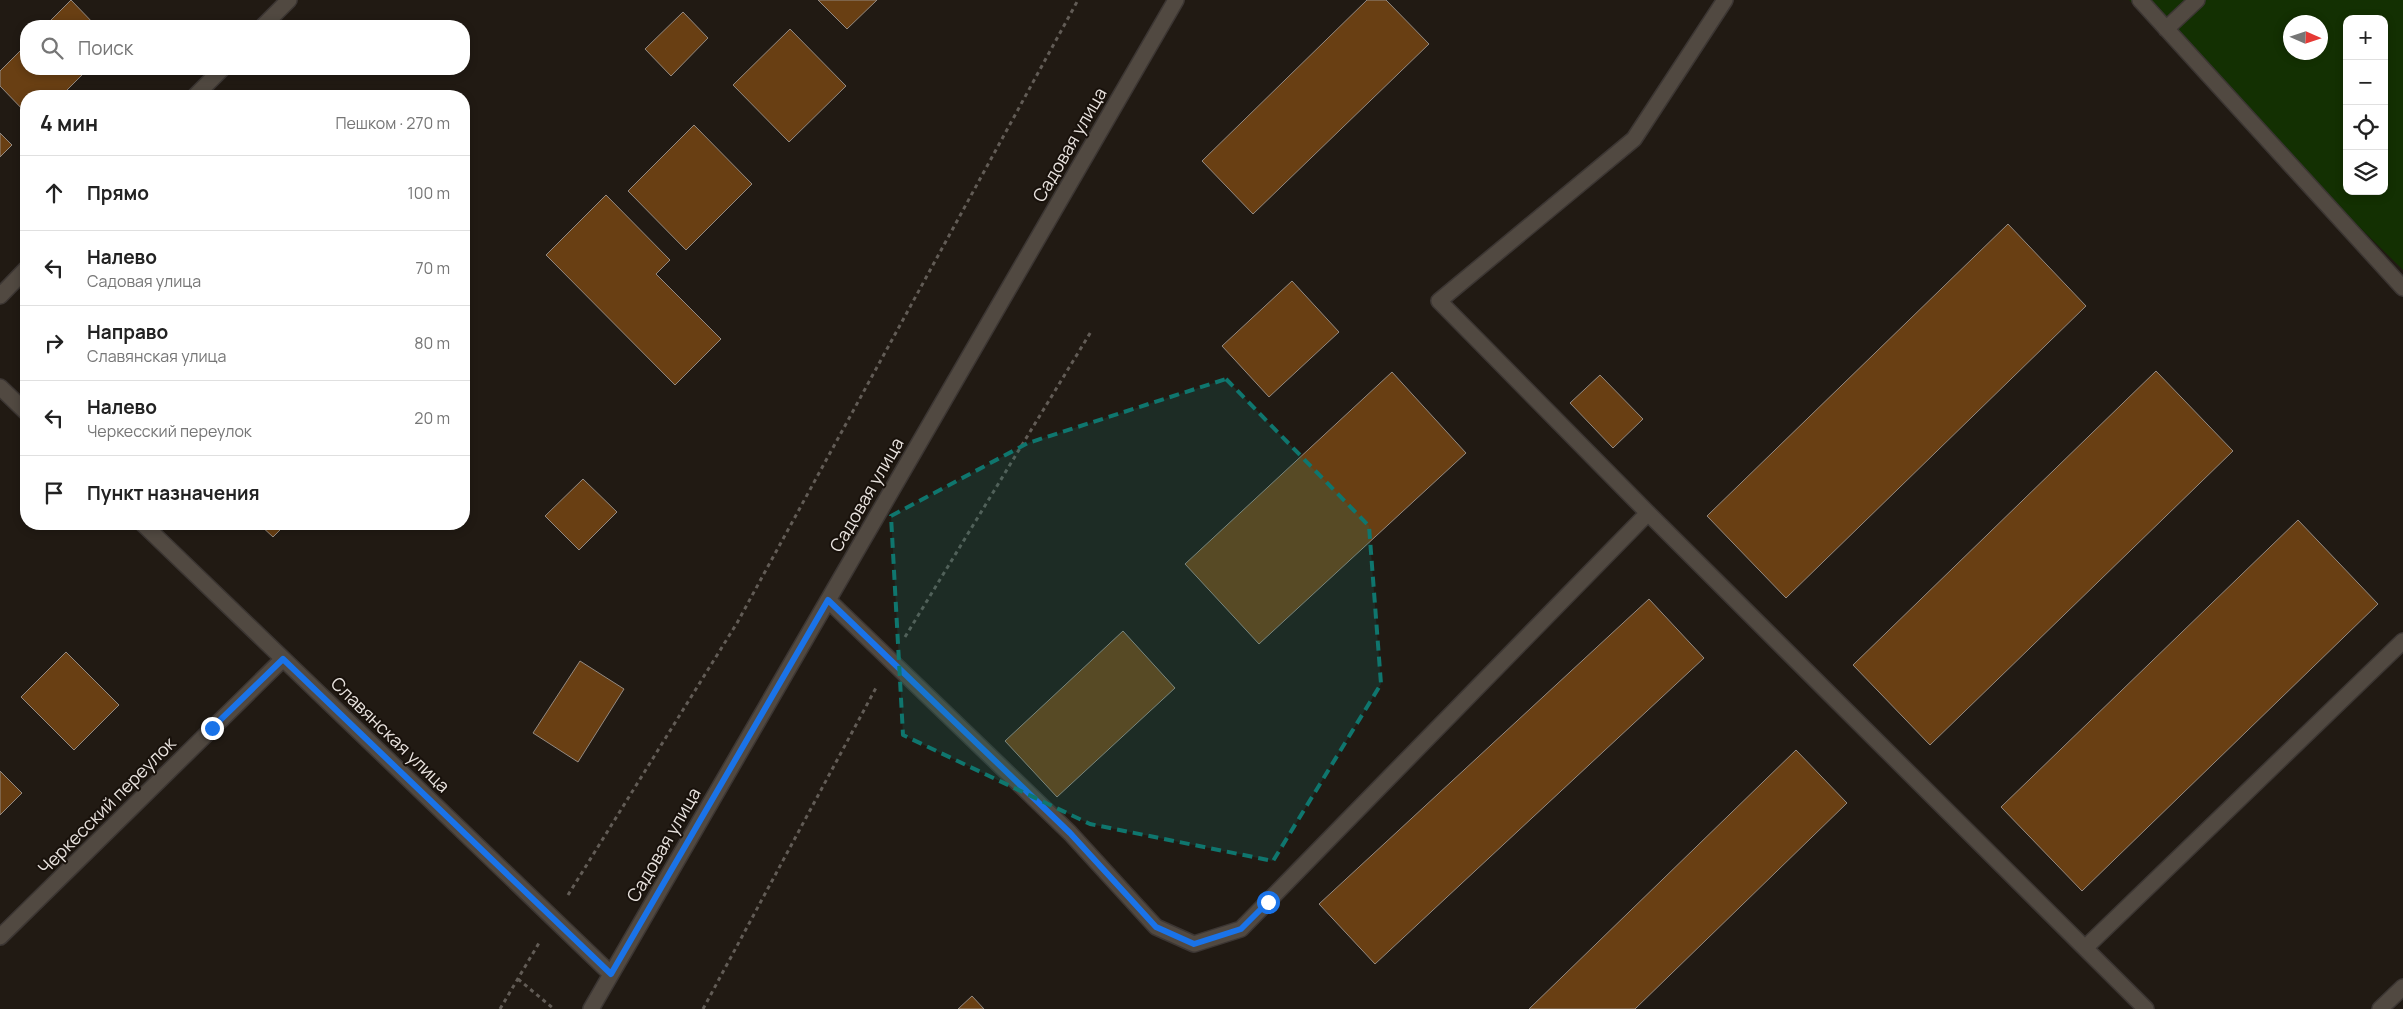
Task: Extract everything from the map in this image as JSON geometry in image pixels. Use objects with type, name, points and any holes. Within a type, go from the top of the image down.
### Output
[{"type":"street","points":[[269,20],[289,0]]},
{"type":"street","name":"Садовая улица","points":[[591,1009],[1176,0]]},
{"type":"street","points":[[1725,0],[1634,139],[1439,301],[1648,513],[2146,1009]]},
{"type":"street","points":[[2140,0],[2403,288]]},
{"type":"street","points":[[2166,29],[2197,0]]},
{"type":"street","points":[[201,90],[216,75]]},
{"type":"street","points":[[0,296],[20,275]]},
{"type":"street","points":[[0,386],[20,406]]},
{"type":"street","points":[[828,600],[1070,833],[1156,927],[1194,944],[1241,929],[1648,513]]},
{"type":"street","name":"Славянская улица","points":[[149,530],[611,974]]},
{"type":"street","points":[[2085,948],[2403,641]]},
{"type":"street","name":"Черкесский переулок","points":[[0,937],[283,659]]},
{"type":"street","points":[[2380,1009],[2403,987]]},
{"type":"path","points":[[500,1009],[736,623],[1078,0]]},
{"type":"path","points":[[518,979],[554,1009]]},
{"type":"highlighted area","points":[[1226,379],[1369,526],[1381,684],[1273,861],[1090,824],[903,735],[891,516],[1028,443]]},
{"type":"green space","points":[[2129,0],[2403,0],[2403,270]]},
{"type":"building","points":[[71,0],[90,20],[51,20]]},
{"type":"building","points":[[818,0],[877,0],[847,29]]},
{"type":"building","points":[[1367,0],[1386,0],[1429,44],[1253,214],[1202,161]]},
{"type":"building","points":[[683,12],[708,38],[671,76],[645,49]]},
{"type":"building","points":[[790,29],[846,86],[789,142],[733,85]]},
{"type":"building","points":[[20,51],[20,75],[82,75],[67,90],[20,90],[20,107],[0,86],[0,71]]},
{"type":"building","points":[[694,125],[752,184],[686,250],[628,191]]},
{"type":"building","points":[[0,133],[12,145],[0,157]]},
{"type":"building","points":[[606,195],[670,260],[656,274],[721,339],[675,385],[546,255]]},
{"type":"building","points":[[2008,224],[2086,306],[1786,598],[1707,516]]},
{"type":"building","points":[[1292,281],[1339,332],[1269,397],[1222,346]]},
{"type":"building","points":[[2156,371],[2233,451],[1930,745],[1853,665]]},
{"type":"building","points":[[1392,372],[1466,453],[1259,644],[1185,564]]},
{"type":"building","points":[[1600,375],[1643,419],[1613,448],[1570,403]]},
{"type":"building","points":[[583,479],[617,512],[579,550],[545,516]]},
{"type":"building","points":[[2298,520],[2378,604],[2082,891],[2001,807]]},
{"type":"building","points":[[265,530],[280,530],[273,537]]},
{"type":"building","points":[[1649,599],[1704,658],[1375,964],[1319,904]]},
{"type":"building","points":[[1123,631],[1175,688],[1057,797],[1005,741]]},
{"type":"building","points":[[66,652],[119,705],[74,750],[21,697]]},
{"type":"building","points":[[580,661],[624,689],[578,762],[533,733]]},
{"type":"building","points":[[1796,750],[1847,803],[1635,1009],[1529,1009]]},
{"type":"building","points":[[0,771],[22,793],[0,815]]},
{"type":"building","points":[[972,996],[984,1009],[958,1009]]},
{"type":"route","points":[[212,728],[283,659],[611,974],[828,600],[1070,833],[1156,927],[1194,944],[1241,929],[1268,902]]}]
